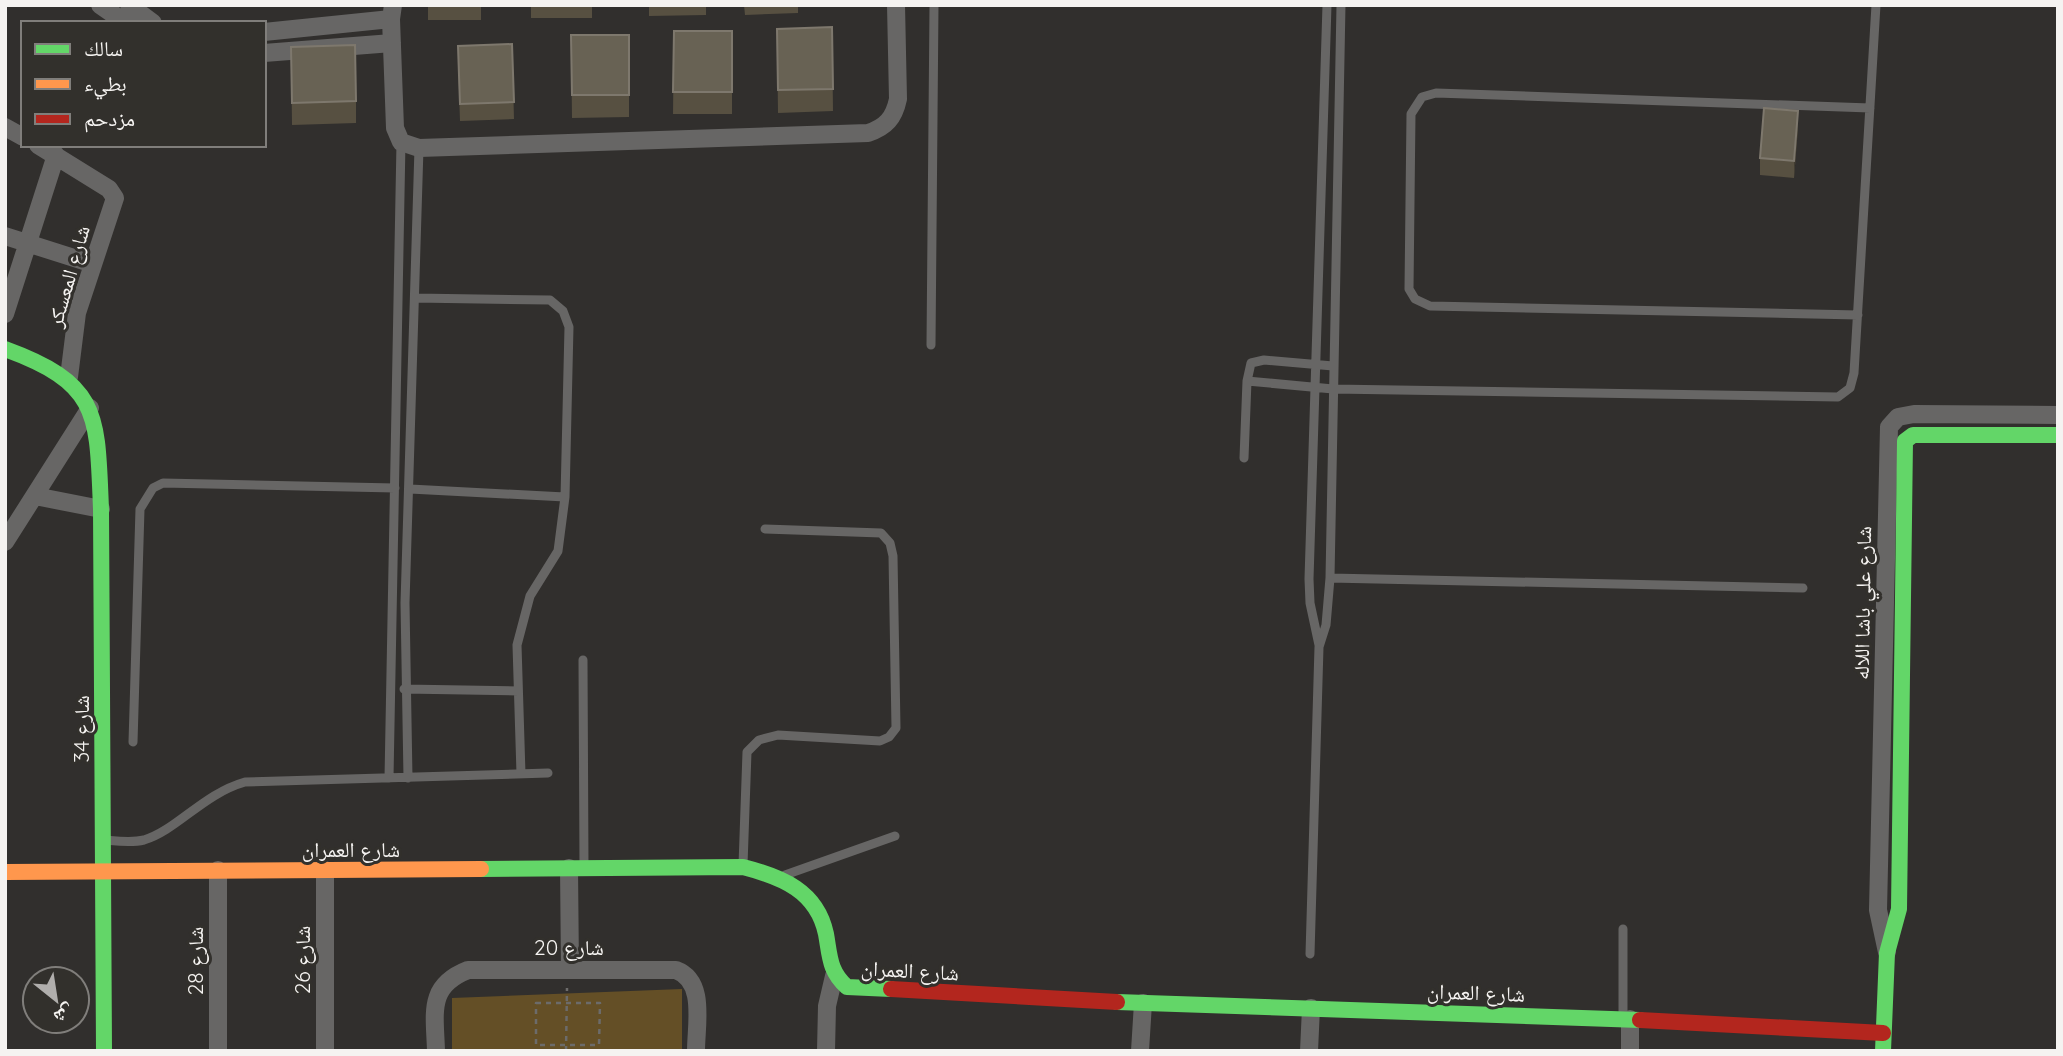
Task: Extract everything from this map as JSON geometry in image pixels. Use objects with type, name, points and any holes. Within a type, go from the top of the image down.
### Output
[{"type":"street","points":[[100,5],[123,21]]},
{"type":"street","points":[[129,5],[150,21]]},
{"type":"street","points":[[266,32],[392,12],[395,128],[401,142],[419,148],[868,133],[880,129],[896,111],[896,5]]},
{"type":"street","points":[[266,53],[392,43]]},
{"type":"street","points":[[5,127],[21,136]]},
{"type":"street","points":[[5,314],[56,155],[42,147]]},
{"type":"street","name":"شارع المعسكر","points":[[56,155],[109,190],[114,202],[77,313],[69,377]]},
{"type":"street","points":[[5,236],[93,264]]},
{"type":"street","points":[[5,349],[51,365],[69,377],[90,408],[5,542]]},
{"type":"street","name":"شارع 34","points":[[90,408],[97,436],[101,509],[104,1051]]},
{"type":"street","name":"شارع علي باشا اللاله","points":[[1887,953],[1879,926],[1878,910],[1889,427],[1898,417],[1914,414],[2058,415]]},
{"type":"street","points":[[2004,414],[2004,435]]},
{"type":"street","name":"شارع علي باشا اللاله","points":[[1883,1051],[1887,953],[1899,909],[1905,441],[1913,435],[2058,435]]},
{"type":"street","points":[[35,496],[101,509]]},
{"type":"street","name":"شارع العمران","points":[[5,872],[743,867],[782,876],[802,890],[817,909],[826,932],[828,960],[834,976],[847,987],[864,990],[1143,1003],[1627,1018],[1883,1033]]},
{"type":"street","points":[[569,970],[577,868]]},
{"type":"street","name":"شارع 28","points":[[218,870],[218,1051]]},
{"type":"street","name":"شارع 26","points":[[325,870],[325,1051]]},
{"type":"street","name":"شارع 20","points":[[436,1051],[435,1002],[441,987],[453,976],[468,970],[676,970],[688,974],[695,984],[696,1051]]},
{"type":"street","points":[[826,1051],[828,996],[834,976]]},
{"type":"street","points":[[1140,1051],[1143,1003]]},
{"type":"street","points":[[1310,1051],[1311,1008]]},
{"type":"street","points":[[1627,1018],[1630,1051]]},
{"type":"lane","points":[[931,345],[934,5]]},
{"type":"lane","points":[[1310,954],[1319,647],[1310,603],[1310,579],[1327,5]]},
{"type":"lane","points":[[1319,647],[1326,625],[1329,578],[1341,5]]},
{"type":"lane","points":[[1247,381],[1333,389],[1838,397],[1850,388],[1854,373],[1876,5]]},
{"type":"lane","points":[[1858,315],[1430,306],[1419,302],[1409,289],[1411,114],[1422,97],[1436,93],[1870,108]]},
{"type":"lane","points":[[389,778],[401,142]]},
{"type":"lane","points":[[408,778],[404,689],[419,148]]},
{"type":"lane","points":[[415,298],[550,300],[562,311],[569,327],[565,497],[558,551],[530,596],[517,645],[521,774]]},
{"type":"lane","points":[[1244,458],[1248,370],[1257,360],[1334,366]]},
{"type":"lane","points":[[133,742],[140,509],[153,488],[163,483],[395,488]]},
{"type":"lane","points":[[410,489],[565,497]]},
{"type":"lane","points":[[743,867],[747,752],[759,740],[778,735],[880,741],[889,737],[896,728],[893,556],[890,543],[881,533],[765,529]]},
{"type":"lane","points":[[1329,578],[1803,588]]},
{"type":"lane","points":[[577,868],[583,660]]},
{"type":"lane","points":[[404,689],[518,691]]},
{"type":"lane","points":[[103,840],[130,841],[152,837],[210,796],[245,782],[548,774]]},
{"type":"lane","points":[[782,876],[895,836]]},
{"type":"lane","points":[[1623,929],[1627,1018]]},
{"type":"path","points":[[566,1051],[569,970]]},
{"type":"path","points":[[537,1003],[567,1003],[600,1003],[599,1045],[536,1045],[537,1003]]},
{"type":"shaded area","points":[[682,989],[682,1051],[452,1051],[452,998]]},
{"type":"building","points":[[832,27],[833,89],[778,90],[777,29]]},
{"type":"building","points":[[674,31],[732,31],[732,92],[673,92]]},
{"type":"building","points":[[571,35],[629,35],[629,95],[572,95]]},
{"type":"building","points":[[512,44],[514,102],[460,104],[458,46]]},
{"type":"building","points":[[355,45],[356,101],[292,103],[291,47]]},
{"type":"building","points":[[1764,108],[1798,111],[1794,161],[1760,158]]},
{"type":"traffic: fast","points":[[5,349],[37,362],[77,390],[88,407],[98,449],[101,509],[104,1051]]},
{"type":"traffic: fast","points":[[1883,1051],[1887,953],[1899,909],[1905,441],[1913,435],[2058,435]]},
{"type":"traffic: fast","points":[[481,869],[743,867],[757,871],[796,888],[815,907],[826,934],[834,969],[847,987],[891,989]]},
{"type":"traffic: fast","points":[[1117,1002],[1640,1020]]},
{"type":"traffic: slow","points":[[5,872],[481,869]]},
{"type":"traffic: jam","points":[[891,989],[1117,1002]]},
{"type":"traffic: jam","points":[[1640,1020],[1883,1033]]}]
